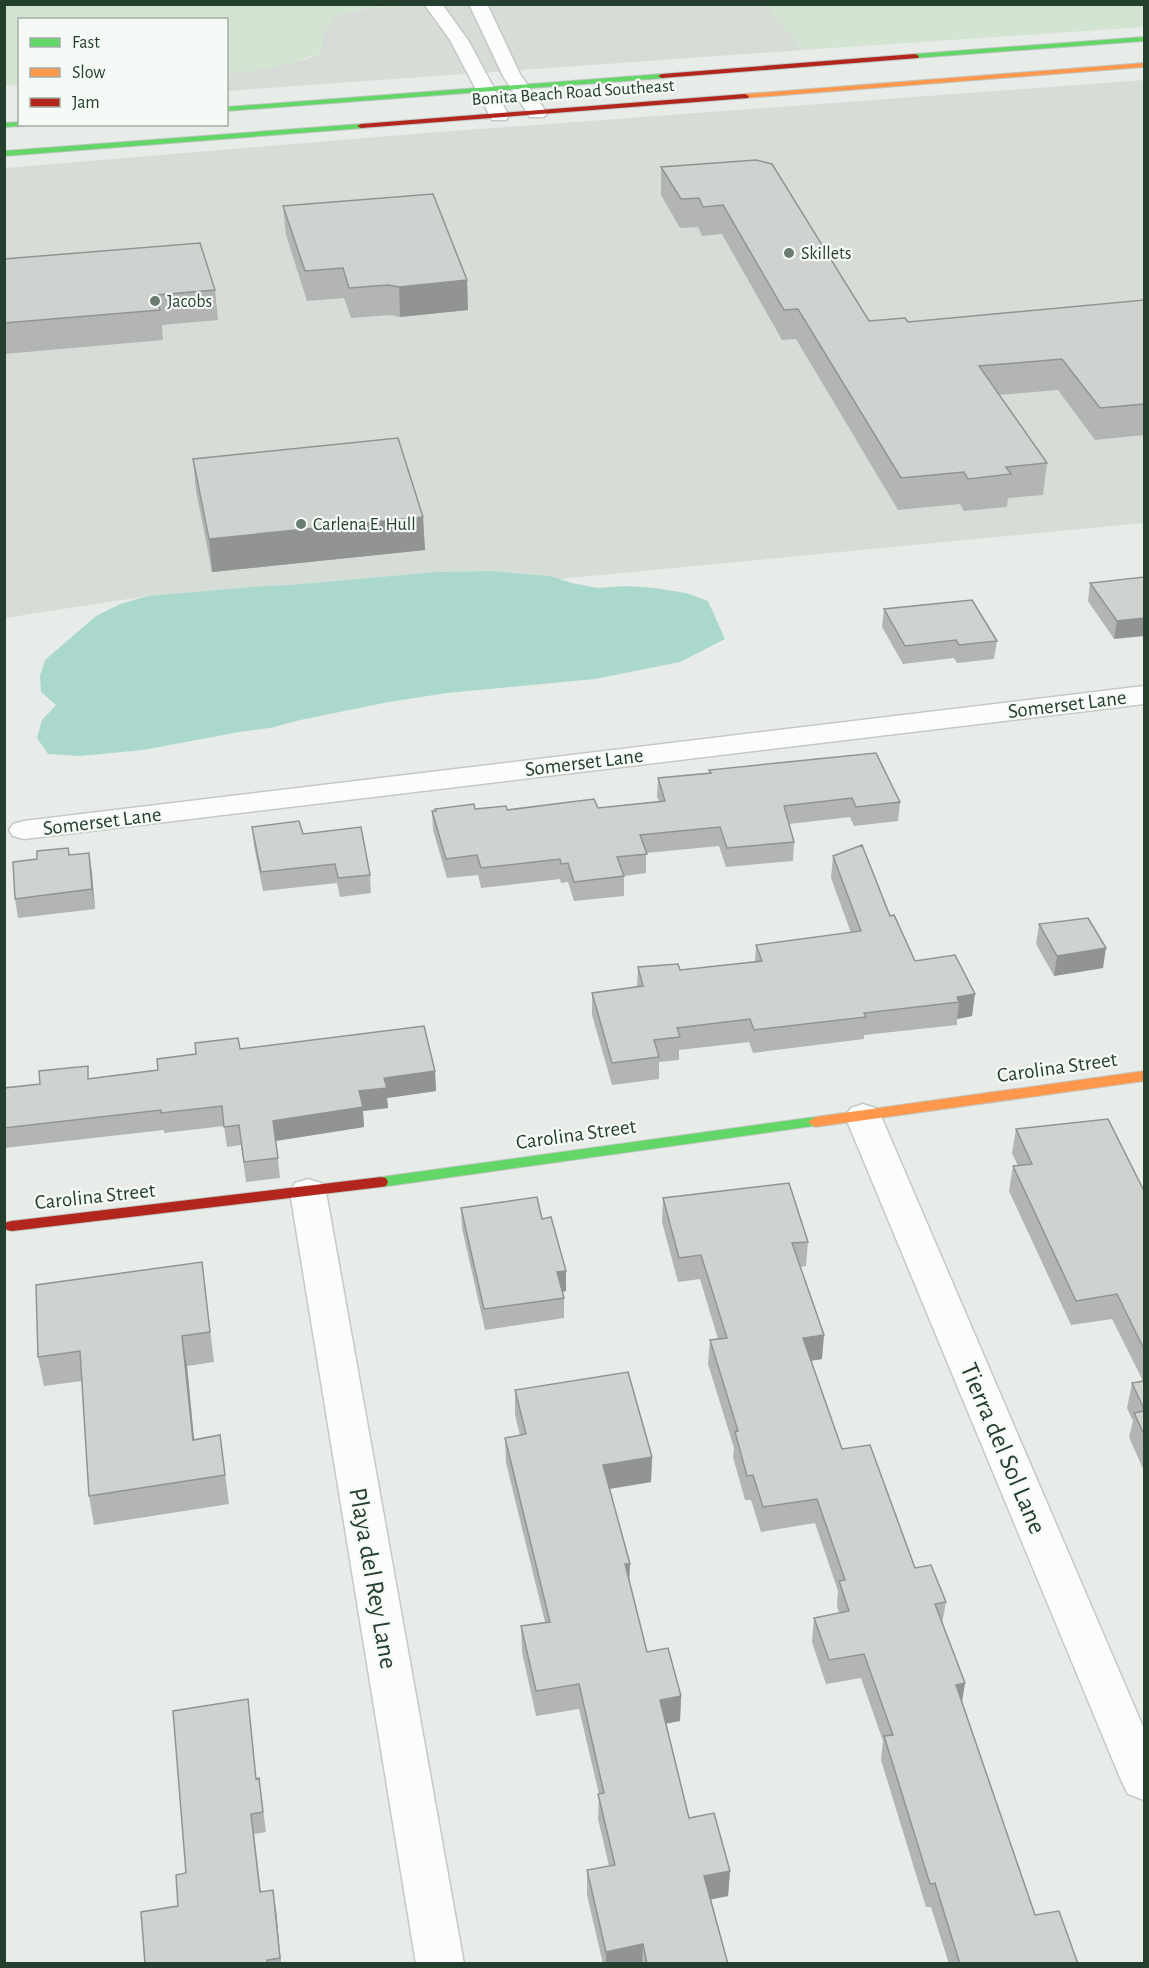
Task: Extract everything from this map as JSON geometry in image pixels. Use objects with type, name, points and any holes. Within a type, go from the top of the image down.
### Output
[{"type":"main road","name":"Bonita Beach Road Southeast","points":[[228,109],[1144,39]]},
{"type":"main road","points":[[982,78],[980,72],[985,66],[1017,58],[1144,48]]},
{"type":"main road","name":"Bonita Beach Road Southeast","points":[[4,154],[1144,65]]},
{"type":"main road","name":"Carolina Street","points":[[12,1226],[308,1192],[1144,1076]]},
{"type":"street","points":[[433,4],[459,40],[499,116]]},
{"type":"street","points":[[478,4],[512,76],[521,86],[537,113]]},
{"type":"street","name":"Somerset Lane","points":[[24,830],[1144,694]]},
{"type":"street","name":"Tierra del Sol Lane","points":[[863,1116],[1144,1780]]},
{"type":"street","name":"Playa del Rey Lane","points":[[308,1192],[440,1964]]},
{"type":"shaded area","points":[[5,4],[410,5],[361,9],[336,15],[322,33],[322,52],[287,64],[228,74],[228,18],[18,18],[18,85],[5,86]]},
{"type":"shaded area","points":[[410,5],[766,5],[803,50],[228,91],[228,74],[307,59],[322,52],[322,33],[336,15],[361,9]]},
{"type":"shaded area","points":[[766,5],[1144,5],[1144,27],[803,50]]},
{"type":"shaded area","points":[[1144,80],[1144,523],[559,579],[550,576],[492,571],[435,572],[262,586],[148,596],[5,618],[5,168],[425,133]]},
{"type":"shaded area","points":[[492,571],[550,576],[598,588],[626,586],[686,593],[708,601],[725,639],[680,662],[595,679],[447,693],[389,702],[270,728],[143,750],[80,756],[48,754],[37,738],[42,720],[56,705],[41,692],[40,676],[45,660],[96,616],[120,604],[148,596],[435,572]]},
{"type":"building","points":[[756,160],[772,164],[869,321],[905,318],[908,322],[1144,300],[1144,404],[1100,408],[1062,359],[979,366],[1047,463],[1006,467],[1011,474],[968,479],[964,472],[901,478],[798,309],[784,310],[723,205],[703,207],[699,198],[681,199],[661,167]]},
{"type":"building","points":[[433,194],[467,280],[399,287],[388,285],[349,288],[343,268],[305,271],[283,206]]},
{"type":"building","points":[[200,243],[215,290],[157,295],[160,310],[4,323],[4,259]]},
{"type":"building","points":[[398,438],[423,517],[209,539],[193,459]]},
{"type":"building","points":[[1144,577],[1144,618],[1117,621],[1090,583]]},
{"type":"building","points":[[972,600],[997,641],[959,645],[956,640],[905,646],[884,609]]},
{"type":"building","points":[[876,753],[900,802],[856,807],[852,798],[784,806],[794,842],[727,848],[720,827],[640,835],[647,854],[617,857],[624,876],[574,882],[568,863],[561,864],[560,859],[481,868],[477,855],[446,859],[432,811],[474,804],[475,809],[506,806],[507,810],[594,799],[598,808],[665,801],[658,778],[711,773],[709,770]]},
{"type":"building","points":[[299,821],[303,834],[361,827],[370,875],[338,878],[335,864],[261,872],[252,827]]},
{"type":"building","points":[[862,845],[890,916],[894,915],[915,961],[955,955],[975,994],[957,997],[959,1002],[864,1013],[866,1017],[754,1030],[750,1019],[677,1028],[680,1037],[654,1040],[659,1057],[612,1063],[592,993],[643,986],[638,967],[678,964],[680,970],[762,961],[756,945],[861,931],[833,856]]},
{"type":"building","points":[[68,848],[69,855],[89,853],[92,889],[15,899],[13,862],[37,859],[37,851]]},
{"type":"building","points":[[1088,918],[1106,948],[1057,956],[1039,924]]},
{"type":"building","points":[[424,1026],[435,1071],[384,1078],[387,1088],[359,1091],[363,1107],[273,1121],[278,1158],[244,1162],[239,1125],[224,1127],[222,1106],[161,1113],[161,1110],[4,1128],[4,1088],[40,1084],[39,1071],[88,1066],[88,1079],[158,1070],[157,1059],[196,1054],[195,1043],[238,1038],[240,1049]]},
{"type":"building","points":[[1108,1119],[1144,1191],[1144,1349],[1117,1294],[1076,1301],[1013,1166],[1032,1164],[1016,1129]]},
{"type":"building","points":[[789,1183],[808,1242],[792,1243],[824,1335],[803,1338],[842,1449],[870,1445],[915,1568],[931,1565],[946,1602],[935,1604],[965,1683],[956,1685],[1035,1915],[1059,1911],[1078,1964],[960,1964],[935,1883],[930,1884],[884,1736],[893,1735],[864,1654],[829,1660],[814,1618],[849,1611],[839,1581],[845,1580],[817,1499],[763,1507],[753,1475],[747,1476],[735,1432],[738,1431],[710,1340],[727,1338],[701,1255],[679,1258],[663,1198]]},
{"type":"building","points":[[537,1197],[542,1219],[551,1217],[566,1271],[557,1272],[564,1298],[484,1309],[461,1208]]},
{"type":"building","points":[[202,1262],[210,1332],[182,1336],[193,1440],[220,1435],[225,1475],[89,1496],[80,1351],[38,1357],[36,1285]]},
{"type":"building","points":[[628,1372],[652,1457],[603,1465],[630,1564],[625,1564],[647,1652],[668,1648],[681,1696],[660,1700],[689,1818],[714,1813],[730,1871],[704,1876],[728,1964],[647,1964],[643,1944],[606,1952],[587,1870],[615,1865],[598,1794],[604,1793],[579,1684],[536,1691],[521,1626],[550,1622],[505,1438],[526,1434],[515,1390]]},
{"type":"building","points":[[1144,1381],[1144,1409],[1132,1383]]},
{"type":"building","points":[[1144,1411],[1144,1434],[1134,1413]]},
{"type":"building","points":[[248,1699],[256,1779],[259,1778],[263,1812],[251,1814],[260,1892],[273,1890],[280,1958],[267,1960],[268,1964],[145,1964],[141,1912],[178,1906],[176,1875],[186,1873],[173,1711]]},
{"type":"traffic: fast","points":[[915,56],[1144,39]]},
{"type":"traffic: fast","points":[[228,109],[662,76]]},
{"type":"traffic: fast","points":[[4,125],[18,124]]},
{"type":"traffic: fast","points":[[4,154],[361,126]]},
{"type":"traffic: fast","points":[[381,1182],[815,1122]]},
{"type":"traffic: slow","points":[[745,96],[1144,65]]},
{"type":"traffic: slow","points":[[815,1122],[1144,1076]]},
{"type":"traffic: jam","points":[[662,76],[915,56]]},
{"type":"traffic: jam","points":[[361,126],[745,96]]},
{"type":"traffic: jam","points":[[12,1226],[381,1182]]},
{"type":"place","name":"Skillets","points":[[789,253]]},
{"type":"place","name":"Jacobs","points":[[155,301]]},
{"type":"place","name":"Carlena E. Hull","points":[[301,524]]}]
